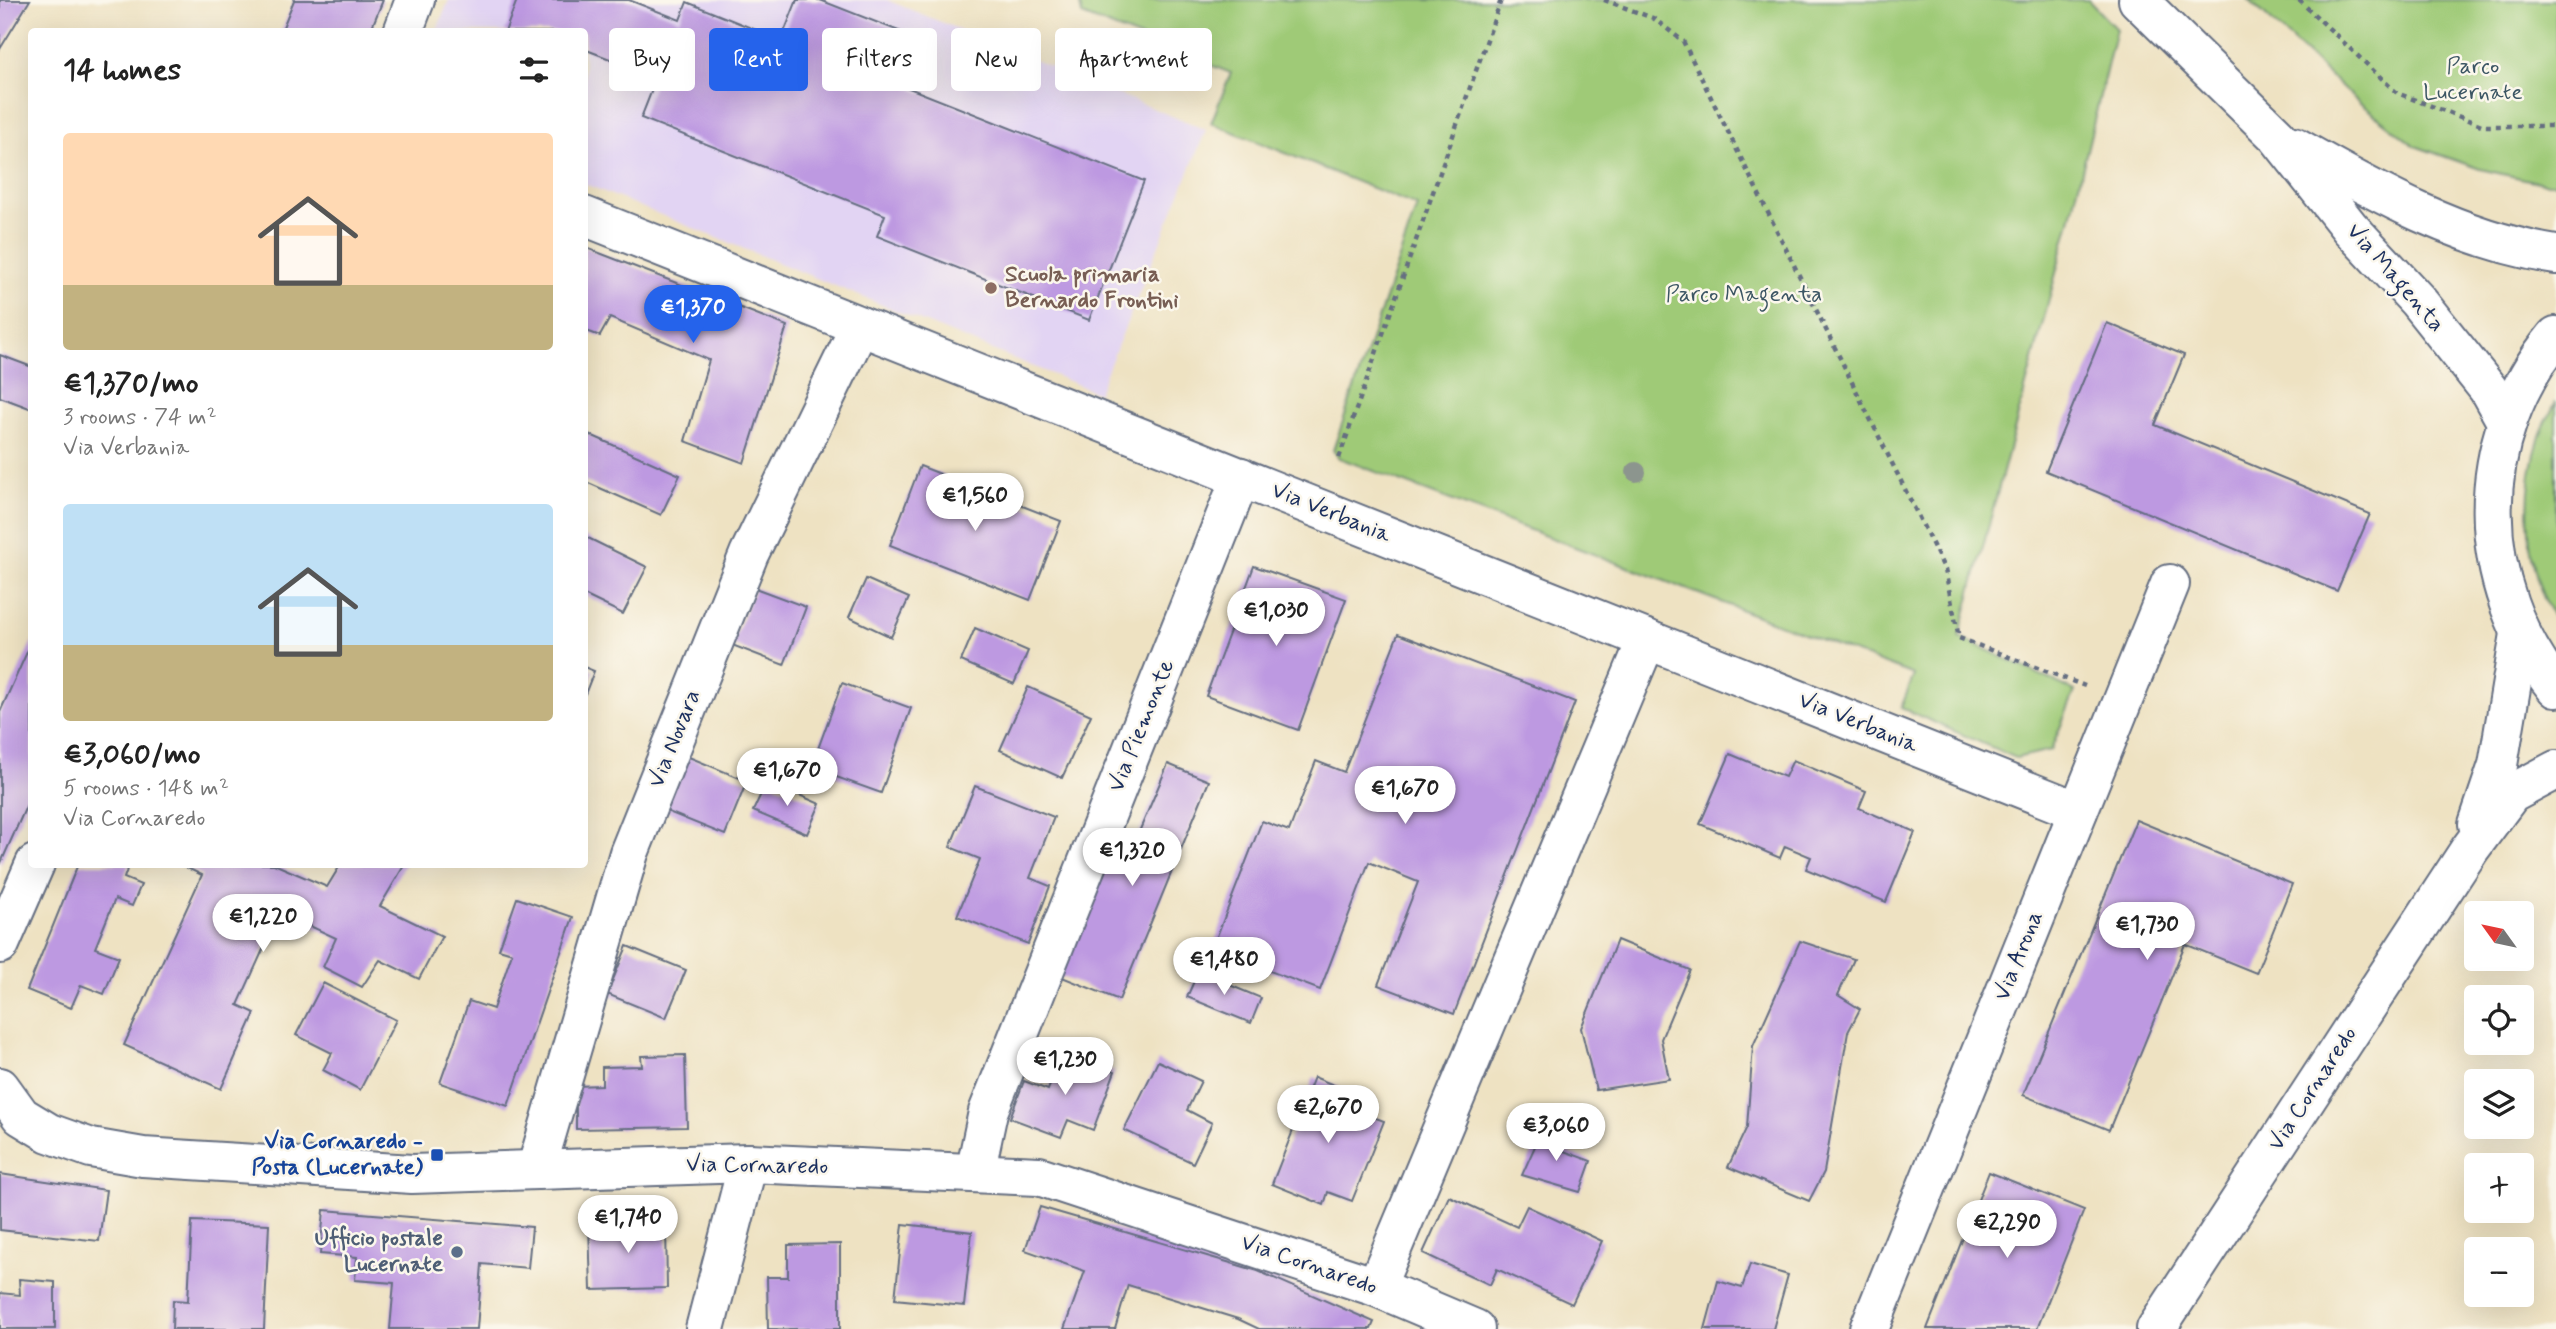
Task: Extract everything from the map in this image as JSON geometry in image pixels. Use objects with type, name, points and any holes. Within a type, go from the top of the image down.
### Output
[{"type":"street","points":[[404,28],[415,0]]},
{"type":"street","name":"Via Magenta","points":[[2138,0],[2277,136],[2350,228],[2417,300],[2488,389],[2507,423]]},
{"type":"street","name":"Via Magenta","points":[[2277,136],[2364,186],[2460,231],[2556,255]]},
{"type":"street","name":"Via Verbania","points":[[588,218],[2078,811]]},
{"type":"street","name":"Via Novara","points":[[536,1170],[629,853],[749,554],[860,326]]},
{"type":"street","points":[[2556,336],[2526,379],[2507,423],[2495,471],[2493,534],[2504,595],[2520,634],[2556,688]]},
{"type":"street","name":"Via Piemonte","points":[[975,1173],[988,1112],[1241,477]]},
{"type":"street","name":"Via Arona","points":[[1869,1329],[2170,584]]},
{"type":"street","name":"Via Cornaredo","points":[[2470,849],[2498,765],[2520,634]]},
{"type":"street","points":[[1376,1287],[1647,639]]},
{"type":"street","name":"Via Cornaredo","points":[[2156,1329],[2470,849],[2511,794],[2556,770]]},
{"type":"street","points":[[0,944],[33,868]]},
{"type":"street","name":"Via Cornaredo","points":[[7,1111],[49,1133],[92,1148],[143,1157],[412,1174],[748,1163],[1039,1176],[1376,1287],[1475,1329]]},
{"type":"street","points":[[705,1329],[748,1163]]},
{"type":"path","points":[[1339,458],[1501,0]]},
{"type":"path","points":[[1604,0],[1653,18],[1683,41],[1945,570],[1959,638],[2094,690]]},
{"type":"path","points":[[2299,0],[2397,93],[2484,126],[2556,126]]},
{"type":"shaded area","name":"Scuola primaria Bernardo Frontini","points":[[449,0],[887,0],[956,28],[951,28],[951,91],[1041,91],[1041,63],[1055,68],[1055,91],[1110,91],[1206,130],[1098,393],[588,185],[588,28],[438,28]]},
{"type":"green space","name":"Parco Magenta","points":[[1079,0],[2088,0],[2116,29],[2072,213],[1959,637],[2075,691],[2051,750],[2016,758],[1901,708],[1914,675],[1339,458],[1333,450],[1417,206],[1211,123],[1231,73],[1212,66],[1212,28],[1115,28],[1082,15]]},
{"type":"green space","name":"Parco Lucernate","points":[[2249,0],[2556,0],[2556,183],[2543,183],[2480,169],[2415,146],[2356,100]]},
{"type":"green space","points":[[2556,401],[2556,622],[2537,579],[2528,506],[2534,458]]},
{"type":"building","points":[[0,0],[30,0],[0,49]]},
{"type":"building","points":[[294,0],[383,0],[372,28],[283,28]]},
{"type":"building","points":[[517,0],[629,0],[680,20],[687,2],[751,28],[709,28],[709,91],[808,91],[808,28],[786,28],[797,0],[820,0],[891,28],[822,28],[822,91],[916,91],[1144,181],[1089,320],[877,236],[885,215],[641,118],[652,91],[695,91],[695,28],[609,28],[609,59],[588,51],[588,28],[506,28]]},
{"type":"building","points":[[588,249],[787,326],[744,463],[685,441],[709,360],[610,318],[600,336],[588,332]]},
{"type":"building","points":[[2107,323],[2184,355],[2155,425],[2370,514],[2337,591],[2046,471]]},
{"type":"building","points":[[0,355],[28,366],[28,408],[0,397]]},
{"type":"building","points":[[588,434],[680,475],[661,515],[588,483]]},
{"type":"building","points":[[920,466],[1061,521],[1030,600],[890,545]]},
{"type":"building","points":[[588,538],[647,567],[623,614],[588,597]]},
{"type":"building","points":[[1254,566],[1346,599],[1298,730],[1206,696]]},
{"type":"building","points":[[866,579],[909,598],[891,637],[849,617]]},
{"type":"building","points":[[755,588],[806,607],[784,665],[732,645]]},
{"type":"building","points":[[975,628],[1028,651],[1014,684],[961,661]]},
{"type":"building","points":[[1398,634],[1575,702],[1454,1014],[1378,985],[1418,882],[1369,862],[1320,990],[1212,949],[1262,821],[1289,831],[1316,761],[1344,772]]},
{"type":"building","points":[[28,650],[28,802],[0,865],[0,712]]},
{"type":"building","points":[[588,669],[594,671],[588,686]]},
{"type":"building","points":[[842,683],[911,708],[881,793],[811,768]]},
{"type":"building","points":[[1028,687],[1091,715],[1062,778],[1000,750]]},
{"type":"building","points":[[1730,754],[1785,777],[1793,760],[1866,791],[1859,808],[1915,832],[1886,902],[1806,869],[1811,857],[1785,846],[1780,858],[1700,824]]},
{"type":"building","points":[[684,755],[747,781],[725,835],[661,809]]},
{"type":"building","points":[[1168,764],[1209,781],[1119,1000],[1057,975],[1116,830],[1136,839]]},
{"type":"building","points":[[767,781],[820,804],[807,834],[753,811]]},
{"type":"building","points":[[975,786],[1054,817],[1030,878],[1050,886],[1028,944],[957,916],[980,859],[950,847]]},
{"type":"building","points":[[2136,820],[2292,884],[2256,973],[2185,944],[2109,1130],[2023,1095]]},
{"type":"building","points":[[76,868],[128,868],[124,878],[141,885],[132,906],[115,899],[95,948],[119,957],[104,994],[81,985],[71,1008],[27,990]]},
{"type":"building","points":[[187,868],[283,868],[327,887],[339,868],[403,868],[380,906],[442,936],[419,979],[380,960],[362,987],[323,967],[336,938],[280,912],[238,1005],[255,1013],[221,1089],[124,1045],[202,875]]},
{"type":"building","points":[[517,898],[573,917],[508,1106],[440,1083],[469,1001],[493,1009],[512,953],[499,949]]},
{"type":"building","points":[[1617,940],[1690,970],[1661,1039],[1669,1079],[1596,1090],[1581,1028]]},
{"type":"building","points":[[1800,941],[1854,959],[1838,995],[1860,1009],[1848,1032],[1824,1172],[1809,1201],[1728,1167],[1747,1127],[1753,1046]]},
{"type":"building","points":[[627,946],[686,970],[666,1018],[607,994]]},
{"type":"building","points":[[1198,972],[1261,998],[1251,1023],[1187,997]]},
{"type":"building","points":[[323,983],[396,1020],[360,1090],[323,1070],[332,1053],[296,1035]]},
{"type":"building","points":[[1063,1052],[1115,1071],[1093,1130],[1068,1120],[1061,1137],[1010,1118],[1024,1081],[1048,1090]]},
{"type":"building","points":[[685,1055],[687,1127],[576,1129],[576,1086],[602,1085],[602,1067],[642,1066],[641,1056]]},
{"type":"building","points":[[1158,1061],[1201,1081],[1187,1110],[1212,1123],[1193,1163],[1124,1130]]},
{"type":"building","points":[[1314,1077],[1366,1098],[1360,1112],[1384,1121],[1352,1201],[1328,1192],[1324,1205],[1272,1184]]},
{"type":"building","points":[[1545,1124],[1563,1135],[1558,1149],[1591,1161],[1580,1192],[1522,1175]]},
{"type":"building","points":[[1989,1172],[2084,1210],[2037,1329],[1927,1329]]},
{"type":"building","points":[[0,1174],[106,1190],[99,1241],[0,1230]]},
{"type":"building","points":[[1449,1196],[1517,1227],[1527,1206],[1602,1241],[1572,1304],[1497,1269],[1490,1285],[1423,1253]]},
{"type":"building","points":[[1040,1207],[1258,1271],[1374,1322],[1371,1329],[1259,1329],[1238,1319],[1128,1285],[1115,1329],[1064,1329],[1085,1271],[1025,1250]]},
{"type":"building","points":[[324,1210],[532,1227],[528,1268],[482,1264],[477,1329],[390,1329],[394,1283],[355,1280],[357,1257],[320,1254]]},
{"type":"building","points":[[192,1221],[269,1224],[264,1329],[172,1329],[173,1300],[188,1301]]},
{"type":"building","points":[[666,1221],[667,1288],[591,1290],[589,1223]]},
{"type":"building","points":[[903,1224],[972,1232],[964,1306],[895,1299]]},
{"type":"building","points":[[840,1244],[840,1329],[768,1329],[767,1277],[788,1277],[788,1245]]},
{"type":"building","points":[[1750,1264],[1788,1275],[1773,1329],[1705,1329],[1718,1281],[1742,1288]]},
{"type":"building","points":[[19,1279],[55,1282],[55,1329],[0,1329],[0,1293],[20,1295]]},
{"type":"place","name":"Scuola primaria Bernardo Frontini","points":[[991,288]]},
{"type":"place","name":"Via Cornaredo - Posta (Lucernate)","points":[[437,1155]]},
{"type":"place","name":"Ufficio postale Lucernate","points":[[457,1252]]}]
